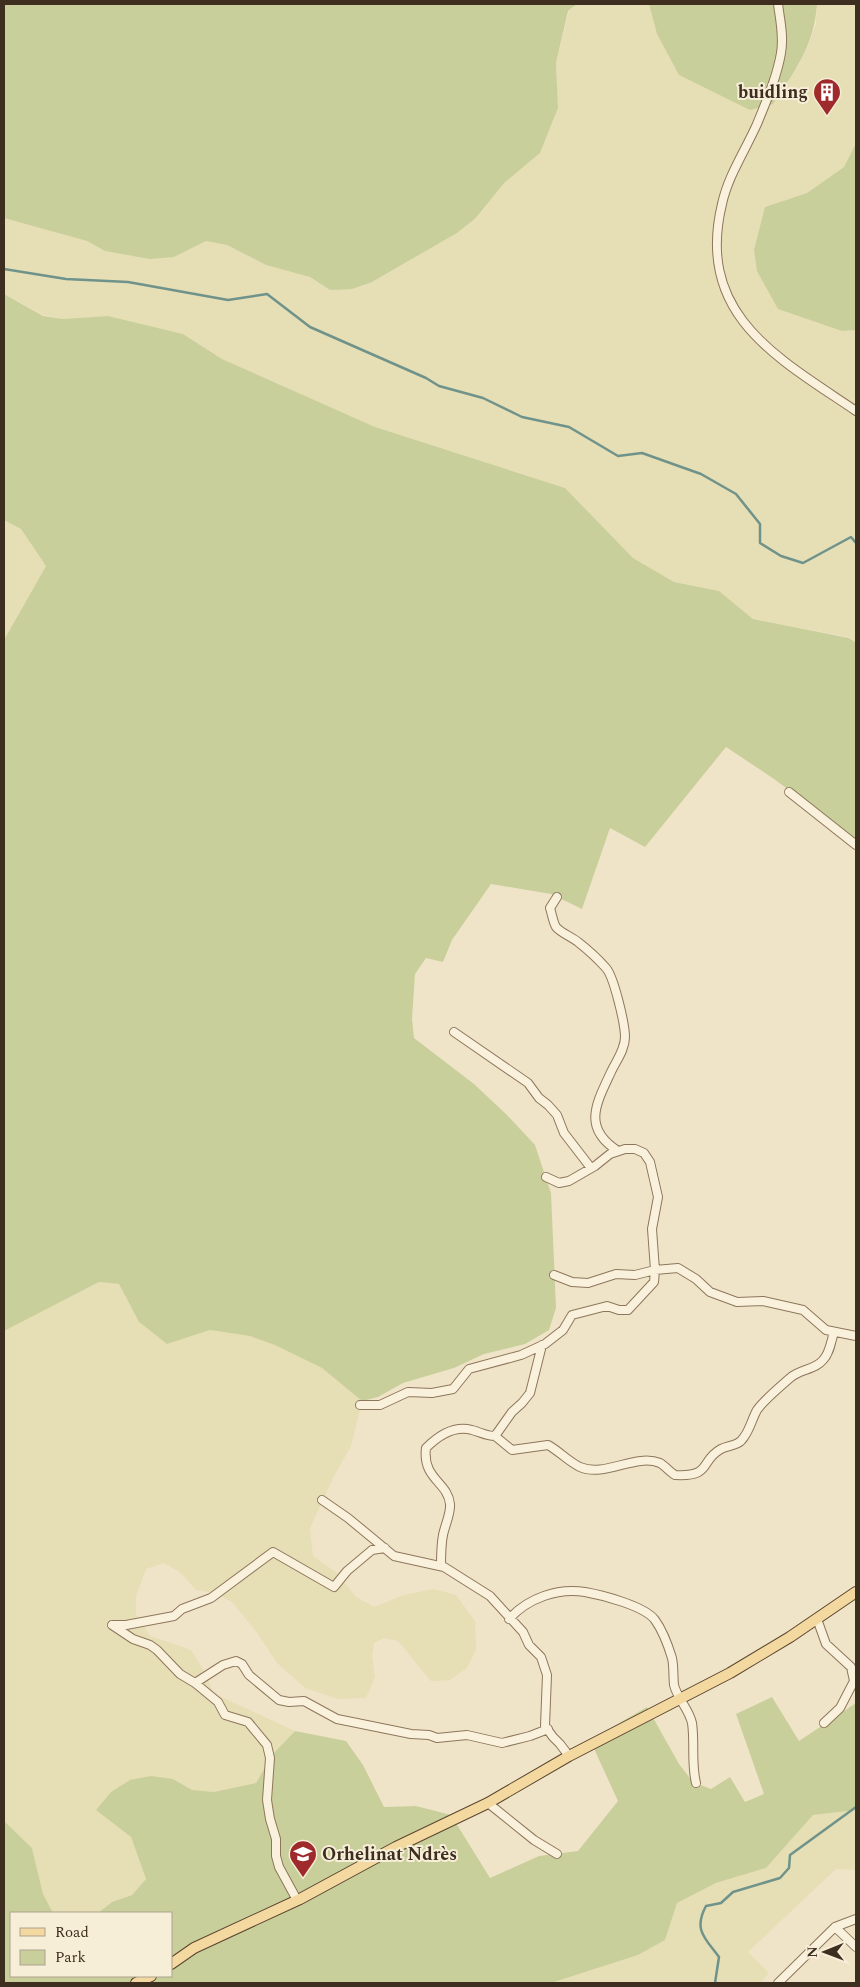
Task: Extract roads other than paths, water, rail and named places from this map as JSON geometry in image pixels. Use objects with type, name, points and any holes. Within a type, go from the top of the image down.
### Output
[{"type":"main road","points":[[172,1963],[194,1948],[297,1900],[396,1847],[488,1803],[570,1756],[760,1656],[856,1592]]},
{"type":"main road","points":[[136,1983],[149,1977]]},
{"type":"street","points":[[778,4],[782,26],[781,52],[765,104],[728,185],[722,203],[718,224],[717,257],[720,273],[734,311],[748,329],[783,360],[830,395],[856,411]]},
{"type":"street","points":[[789,792],[856,845]]},
{"type":"street","points":[[557,897],[550,908],[556,927],[579,942],[607,969],[614,984],[622,1016],[625,1038],[621,1054],[611,1072],[595,1114],[595,1126],[600,1136],[618,1151]]},
{"type":"street","points":[[454,1032],[528,1083],[539,1098],[557,1115],[564,1133],[590,1168]]},
{"type":"street","points":[[360,1405],[380,1405],[408,1392],[432,1392],[453,1389],[469,1369],[521,1355],[542,1345],[563,1330],[572,1315],[607,1306],[619,1310],[628,1310],[654,1282],[656,1270],[652,1229],[658,1197],[650,1162],[644,1153],[635,1149],[625,1148],[610,1154],[569,1181],[559,1183],[546,1177]]},
{"type":"street","points":[[554,1276],[572,1282],[588,1283],[616,1274],[635,1275],[656,1270],[678,1268],[696,1279],[710,1292],[737,1302],[764,1301],[803,1310],[826,1330],[856,1336]]},
{"type":"street","points":[[441,1566],[441,1552],[450,1504],[446,1493],[430,1473],[425,1457],[426,1448],[445,1433],[457,1429],[472,1430],[489,1436],[495,1436],[512,1450],[548,1445],[580,1467],[605,1468],[646,1460],[661,1464],[675,1475],[697,1474],[705,1469],[714,1455],[722,1449],[736,1445],[744,1439],[759,1408],[791,1376],[815,1367],[824,1360],[834,1332]]},
{"type":"street","points":[[495,1436],[512,1412],[522,1404],[530,1393],[542,1345]]},
{"type":"street","points":[[322,1500],[348,1518],[394,1556],[441,1566],[490,1596],[523,1632],[529,1645],[541,1657],[548,1675],[545,1726],[570,1756]]},
{"type":"street","points":[[297,1900],[279,1867],[276,1856],[276,1839],[267,1800],[270,1758],[267,1745],[248,1722],[225,1715],[218,1702],[195,1683],[180,1674],[157,1650],[150,1645],[133,1639],[112,1625],[126,1625],[174,1616],[182,1609],[211,1598],[273,1552],[334,1586],[347,1571],[372,1550],[385,1548]]},
{"type":"street","points":[[510,1619],[527,1603],[552,1593],[573,1590],[608,1596],[654,1618],[667,1642],[672,1661],[675,1689],[692,1721],[692,1757],[696,1783]]},
{"type":"street","points":[[817,1619],[826,1644],[851,1667],[854,1681],[840,1708],[824,1723]]},
{"type":"street","points":[[195,1683],[223,1665],[236,1661],[242,1664],[248,1675],[279,1700],[290,1702],[304,1701],[337,1719],[437,1738],[468,1735],[502,1743],[548,1729]]},
{"type":"street","points":[[488,1803],[534,1840],[557,1854]]},
{"type":"street","points":[[778,1983],[835,1927],[856,1919]]},
{"type":"street","points":[[835,1927],[856,1947]]},
{"type":"waterway","points":[[4,269],[66,279],[128,282],[228,300],[267,294],[310,327],[426,378],[439,386],[483,398],[522,417],[569,427],[618,456],[642,453],[701,474],[736,494],[760,524],[760,543],[781,556],[803,563],[851,537],[856,543]]},
{"type":"waterway","points":[[715,1983],[719,1957],[705,1939],[701,1928],[702,1914],[706,1906],[721,1903],[733,1892],[780,1878],[789,1868],[790,1855],[856,1807]]},
{"type":"place","name":"buidling","points":[[827,116]]},
{"type":"place","name":"Orhelinat Ndrès","points":[[303,1878]]}]
